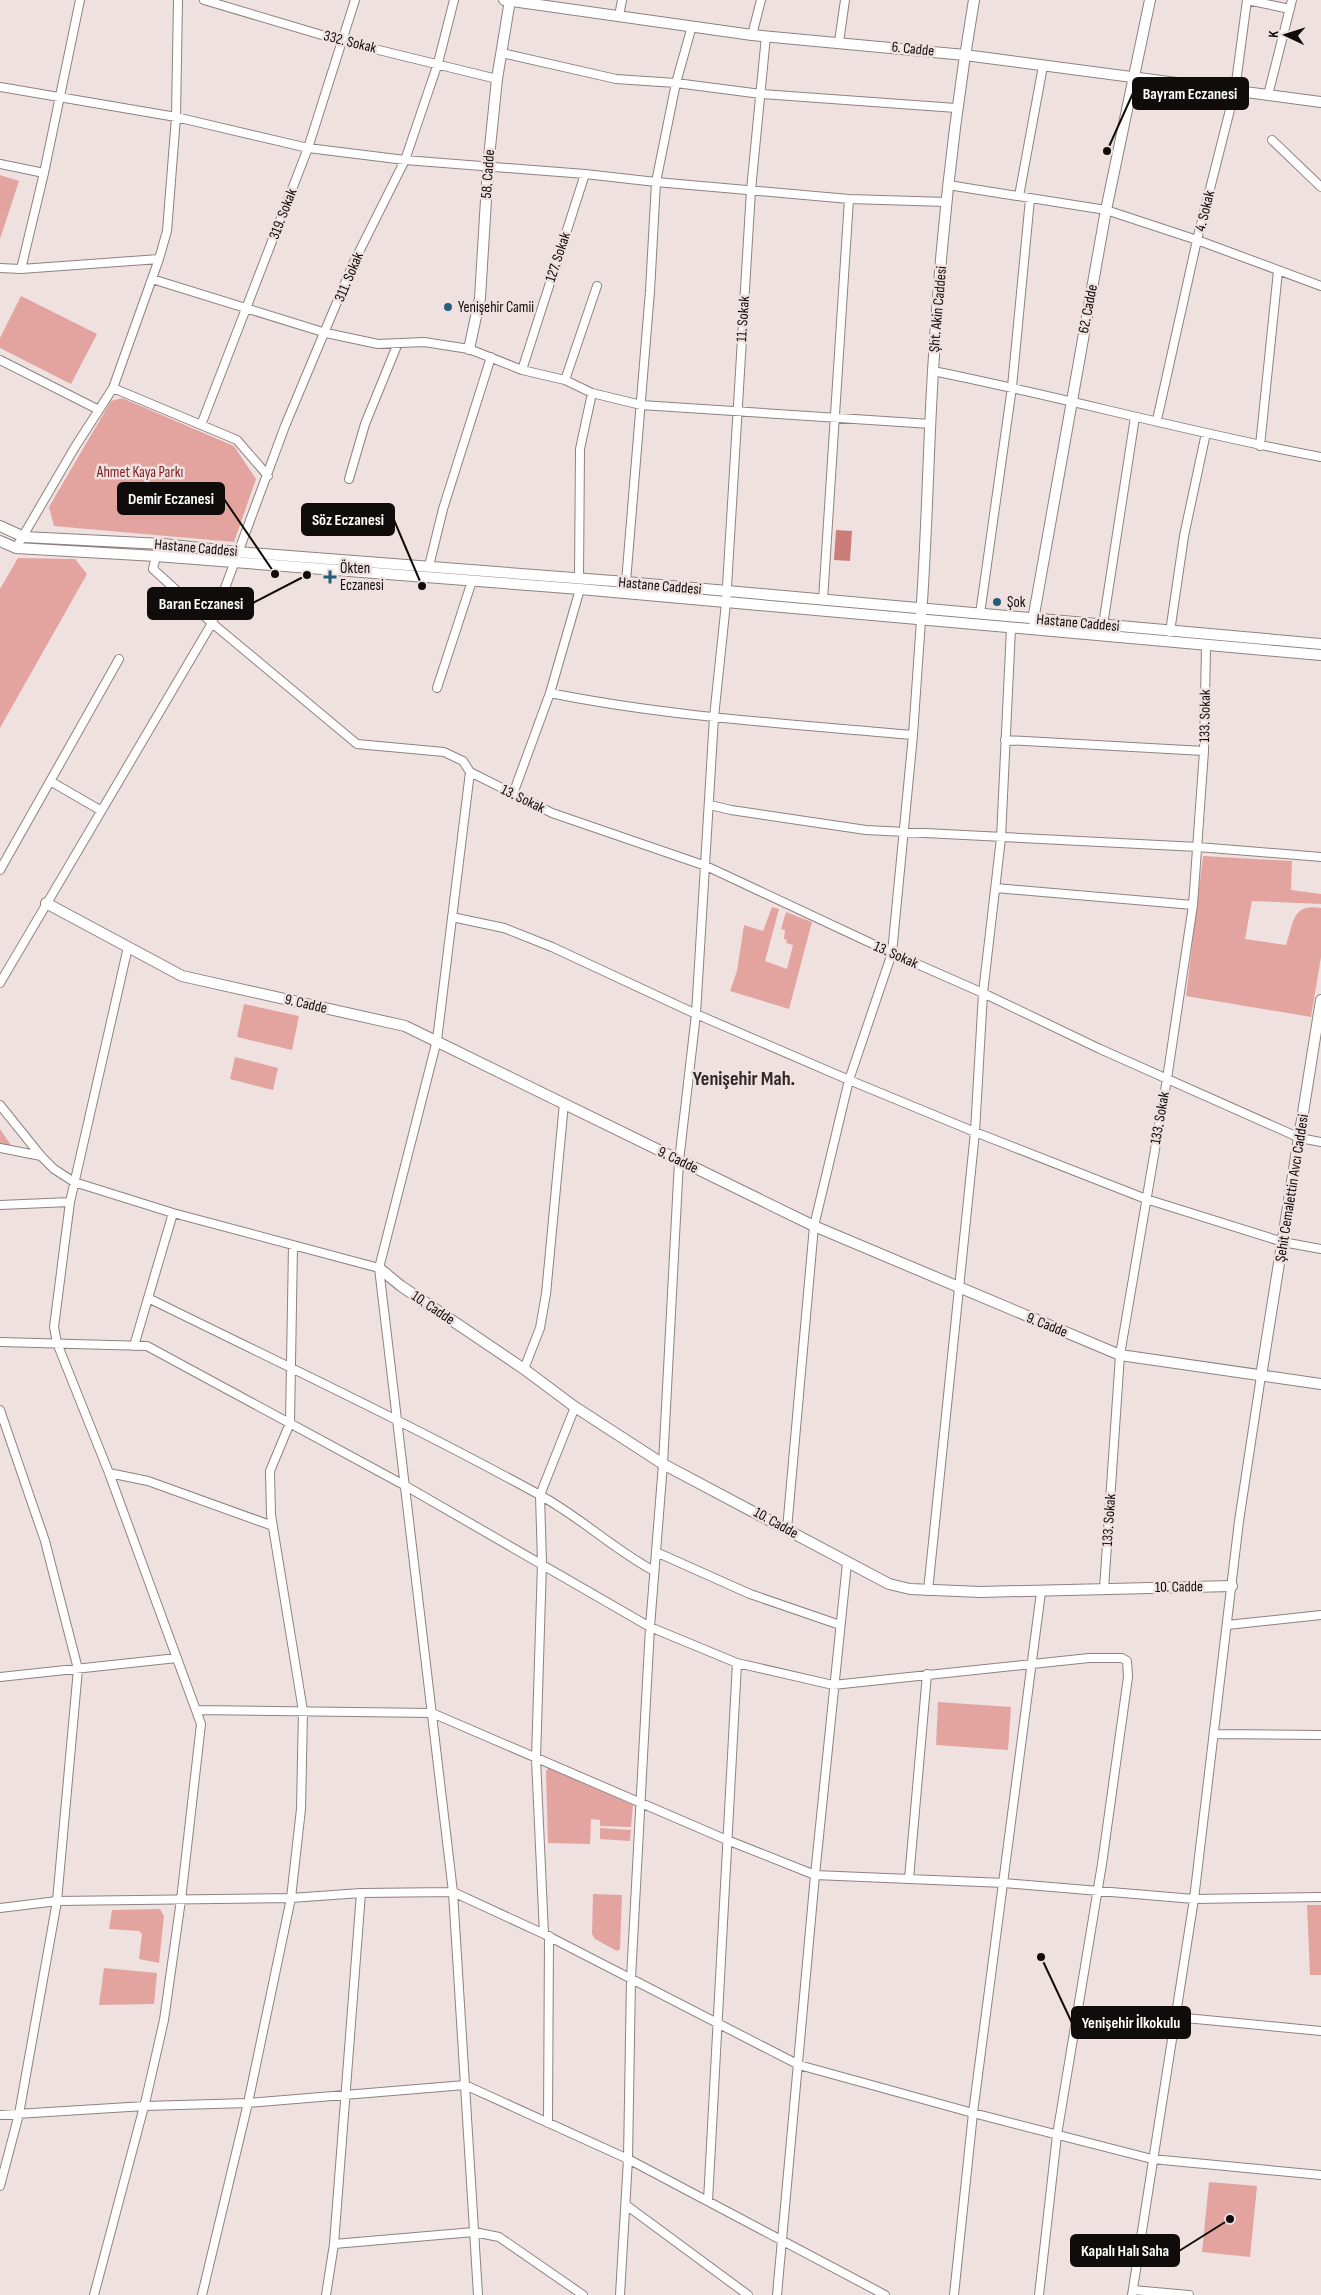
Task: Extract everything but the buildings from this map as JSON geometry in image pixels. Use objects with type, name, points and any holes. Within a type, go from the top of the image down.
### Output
[{"type":"street","points":[[21,269],[44,173],[80,0]]},
{"type":"street","points":[[16,548],[113,388],[159,260],[166,231],[176,117],[178,0]]},
{"type":"street","name":"332. Sokak","points":[[204,0],[342,41],[497,79]]},
{"type":"street","name":"319. Sokak","points":[[201,425],[308,148],[355,0]]},
{"type":"street","name":"311. Sokak","points":[[0,983],[100,810],[212,623],[285,426],[326,333],[353,264],[406,160],[438,64],[454,0]]},
{"type":"street","name":"6. Cadde","points":[[508,0],[752,35],[965,55],[1321,102]]},
{"type":"street","name":"58. Cadde","points":[[470,349],[480,298],[488,167],[497,79],[508,0]]},
{"type":"street","points":[[618,16],[622,0]]},
{"type":"street","points":[[752,35],[760,0]]},
{"type":"street","points":[[840,42],[845,0]]},
{"type":"street","name":"Şht. Akin Caddesi","points":[[921,615],[933,371],[948,185],[956,108],[974,0]]},
{"type":"street","name":"62. Cadde","points":[[1033,620],[1070,401],[1106,210],[1150,0]]},
{"type":"street","points":[[1247,0],[1290,9]]},
{"type":"street","name":"4. Sokak","points":[[1157,420],[1197,240],[1234,90],[1247,0]]},
{"type":"street","points":[[1268,95],[1292,0]]},
{"type":"street","points":[[626,582],[641,405],[656,182],[676,83],[692,26]]},
{"type":"street","name":"11. Sokak","points":[[620,2295],[628,2159],[631,1978],[650,1627],[663,1464],[679,1161],[696,1014],[714,717],[726,597],[751,190],[766,36]]},
{"type":"street","points":[[502,53],[616,80],[676,83],[761,94],[956,108]]},
{"type":"street","points":[[1019,196],[1043,66]]},
{"type":"street","points":[[0,87],[176,117],[308,148],[406,160],[585,174],[849,199],[947,202]]},
{"type":"street","points":[[1272,140],[1321,188]]},
{"type":"street","points":[[0,164],[44,173]]},
{"type":"street","name":"127. Sokak","points":[[522,370],[585,174]]},
{"type":"street","points":[[948,185],[1106,210],[1197,240],[1321,286]]},
{"type":"street","points":[[823,600],[849,199]]},
{"type":"street","points":[[980,614],[1012,387],[1030,199]]},
{"type":"street","points":[[0,268],[21,269],[159,260]]},
{"type":"street","points":[[1260,446],[1278,271]]},
{"type":"street","points":[[152,279],[246,310],[326,333],[378,344],[424,342],[470,349],[522,370],[565,380],[592,393],[641,405],[834,416],[931,424]]},
{"type":"street","points":[[565,380],[597,286]]},
{"type":"street","points":[[350,479],[365,424],[398,343]]},
{"type":"street","points":[[429,566],[443,509],[491,357]]},
{"type":"street","points":[[0,360],[99,410]]},
{"type":"street","points":[[933,371],[1012,387],[1134,417],[1157,420],[1260,446],[1321,457]]},
{"type":"street","points":[[113,388],[237,440],[268,476]]},
{"type":"street","points":[[578,578],[580,448],[592,393]]},
{"type":"street","points":[[1103,625],[1134,417]]},
{"type":"street","points":[[1170,632],[1184,536],[1206,433]]},
{"type":"street","name":"Hastane Caddesi","points":[[0,526],[24,537],[162,544],[237,552],[578,578],[626,582],[726,597],[921,615],[980,614],[1321,644]]},
{"type":"street","name":"Hastane Caddesi","points":[[0,542],[16,548],[156,556],[580,589],[823,600],[1011,628],[1206,647],[1321,655]]},
{"type":"street","points":[[156,556],[162,544]]},
{"type":"street","name":"13. Sokak","points":[[156,556],[153,570],[212,623],[357,744],[444,752],[463,761],[470,772],[552,813],[706,866],[892,953],[984,993],[1100,1049],[1300,1138],[1321,1142]]},
{"type":"street","points":[[437,688],[472,581]]},
{"type":"street","points":[[513,794],[550,693],[580,589]]},
{"type":"street","points":[[787,1529],[814,1226],[849,1080],[892,953],[913,735],[921,615]]},
{"type":"street","points":[[928,1591],[975,1132],[984,993],[1001,838],[1011,628]]},
{"type":"street","name":"133. Sokak","points":[[1104,1589],[1120,1355],[1168,1079],[1193,905],[1204,751],[1206,647]]},
{"type":"street","points":[[0,870],[119,659]]},
{"type":"street","points":[[550,693],[596,702],[714,717],[913,735]]},
{"type":"street","points":[[1005,740],[1204,751]]},
{"type":"street","points":[[470,772],[437,1040],[379,1268],[453,1892],[478,2295]]},
{"type":"street","points":[[50,781],[100,810]]},
{"type":"street","points":[[710,805],[731,810],[866,830],[1198,847],[1321,857]]},
{"type":"street","points":[[996,888],[1193,905]]},
{"type":"street","name":"9. Cadde","points":[[46,903],[182,976],[405,1026],[814,1226],[1120,1355],[1321,1384]]},
{"type":"street","points":[[452,916],[504,928],[552,947],[696,1014],[849,1080],[1146,1199],[1283,1242],[1321,1250]]},
{"type":"street","points":[[94,2295],[145,2106],[164,2020],[182,1900],[201,1724],[198,1710],[109,1472],[57,1343],[54,1327],[70,1202],[128,947]]},
{"type":"street","name":"Şehit Cemalettin Avcı Caddesi","points":[[1261,1376],[1321,1000]]},
{"type":"street","points":[[524,1369],[540,1328],[546,1294],[564,1103]]},
{"type":"street","points":[[0,1105],[41,1156],[54,1169],[74,1182],[173,1213],[379,1268]]},
{"type":"street","points":[[0,1148],[41,1156]]},
{"type":"street","points":[[0,1205],[70,1202]]},
{"type":"street","points":[[134,1346],[173,1213]]},
{"type":"street","points":[[202,2295],[248,2103],[291,1898],[301,1809],[304,1711],[273,1526],[270,1471],[290,1423],[293,1245]]},
{"type":"street","name":"10. Cadde","points":[[379,1268],[401,1286],[524,1369],[575,1407],[663,1464],[889,1584],[928,1591],[1041,1592],[1232,1586]]},
{"type":"street","points":[[148,1298],[397,1420],[540,1495],[632,1559],[654,1571]]},
{"type":"street","points":[[0,1342],[147,1346],[404,1485],[650,1627],[737,1663],[833,1685],[1089,1658],[1122,1658],[1127,1661],[1128,1677],[1102,1864],[1057,2135],[1040,2295]]},
{"type":"street","points":[[1189,2295],[1133,2292],[1152,2159],[1194,1899],[1227,1625],[1261,1376]]},
{"type":"street","points":[[548,2123],[546,1935],[536,1759],[542,1563],[540,1495],[575,1407]]},
{"type":"street","points":[[0,1410],[45,1541],[78,1670],[57,1901],[19,2114],[0,2186]]},
{"type":"street","points":[[109,1472],[148,1481],[273,1526]]},
{"type":"street","points":[[656,1552],[750,1594],[840,1625]]},
{"type":"street","points":[[777,2295],[833,1685],[847,1563]]},
{"type":"street","points":[[954,2295],[973,2113],[1041,1592]]},
{"type":"street","points":[[1227,1625],[1321,1615]]},
{"type":"street","points":[[0,1677],[177,1658]]},
{"type":"street","points":[[708,2201],[737,1663]]},
{"type":"street","points":[[908,1879],[928,1674]]},
{"type":"street","points":[[198,1710],[432,1713],[536,1759],[815,1876],[1004,1883],[1194,1899],[1321,1897]]},
{"type":"street","points":[[1214,1734],[1321,1735]]},
{"type":"street","points":[[0,1908],[57,1901],[291,1898],[453,1892],[546,1935],[799,2066],[1152,2159],[1321,2175]]},
{"type":"street","points":[[326,2295],[334,2244],[361,1894]]},
{"type":"street","points":[[1175,2017],[1321,2031]]},
{"type":"street","points":[[0,2115],[145,2106],[248,2103],[465,2085],[628,2159],[885,2295]]},
{"type":"street","points":[[626,2205],[748,2295]]},
{"type":"street","points":[[334,2244],[474,2232],[498,2237],[582,2295]]},
{"type":"green space","points":[[0,175],[19,181],[0,239]]},
{"type":"green space","points":[[21,296],[97,334],[71,384],[0,348],[0,338]]},
{"type":"green space","name":"Ahmet Kaya Parkı","points":[[122,398],[234,446],[256,479],[234,542],[54,526],[49,507],[111,401]]},
{"type":"green space","points":[[18,558],[75,559],[87,574],[0,728],[0,589]]},
{"type":"green space","points":[[1203,856],[1292,861],[1291,890],[1321,894],[1321,904],[1252,901],[1245,939],[1286,945],[1293,922],[1299,911],[1311,907],[1321,908],[1321,957],[1311,1017],[1186,996]]},
{"type":"green space","points":[[772,907],[779,909],[765,961],[787,969],[793,945],[786,943],[787,940],[784,939],[785,930],[781,929],[786,912],[812,922],[789,1009],[730,991],[737,971],[744,925],[763,931]]},
{"type":"green space","points":[[244,1004],[299,1016],[292,1050],[237,1037]]},
{"type":"green space","points":[[235,1057],[278,1068],[273,1090],[230,1079]]},
{"type":"green space","points":[[0,1129],[13,1148],[0,1143]]},
{"type":"green space","points":[[938,1702],[1011,1707],[1008,1750],[936,1745]]},
{"type":"green space","points":[[548,1768],[633,1805],[631,1827],[600,1826],[600,1820],[591,1819],[590,1844],[548,1843],[546,1772]]},
{"type":"green space","points":[[600,1828],[631,1830],[630,1841],[600,1839]]},
{"type":"green space","points":[[593,1894],[622,1895],[620,1949],[617,1951],[595,1939],[592,1934]]},
{"type":"green space","points":[[1307,1905],[1321,1905],[1321,1975],[1310,1975]]},
{"type":"green space","points":[[160,1909],[164,1916],[159,1963],[139,1959],[142,1934],[139,1931],[109,1929],[112,1910]]},
{"type":"green space","points":[[104,1968],[157,1973],[154,2004],[99,2005]]},
{"type":"green space","points":[[1209,2182],[1257,2186],[1250,2257],[1202,2252]]},
{"type":"shaded area","points":[[836,530],[852,531],[850,561],[834,560]]},
{"type":"place","name":"Bayram Eczanesi","points":[[1107,151]]},
{"type":"place","name":"Yenişehir Camii","points":[[448,307]]},
{"type":"place","name":"Demir Eczanesi","points":[[275,574]]},
{"type":"place","name":"Baran Eczanesi","points":[[307,575]]},
{"type":"place","name":"Ökten Eczanesi","points":[[330,577]]},
{"type":"place","name":"Söz Eczanesi","points":[[422,586]]},
{"type":"place","name":"Şok","points":[[997,602]]},
{"type":"place","name":"Yenişehir İlkokulu","points":[[1041,1957]]},
{"type":"place","name":"Kapalı Halı Saha","points":[[1230,2219]]},
{"type":"district","name":"Yenişehir Mah.","points":[[744,1079]]}]
